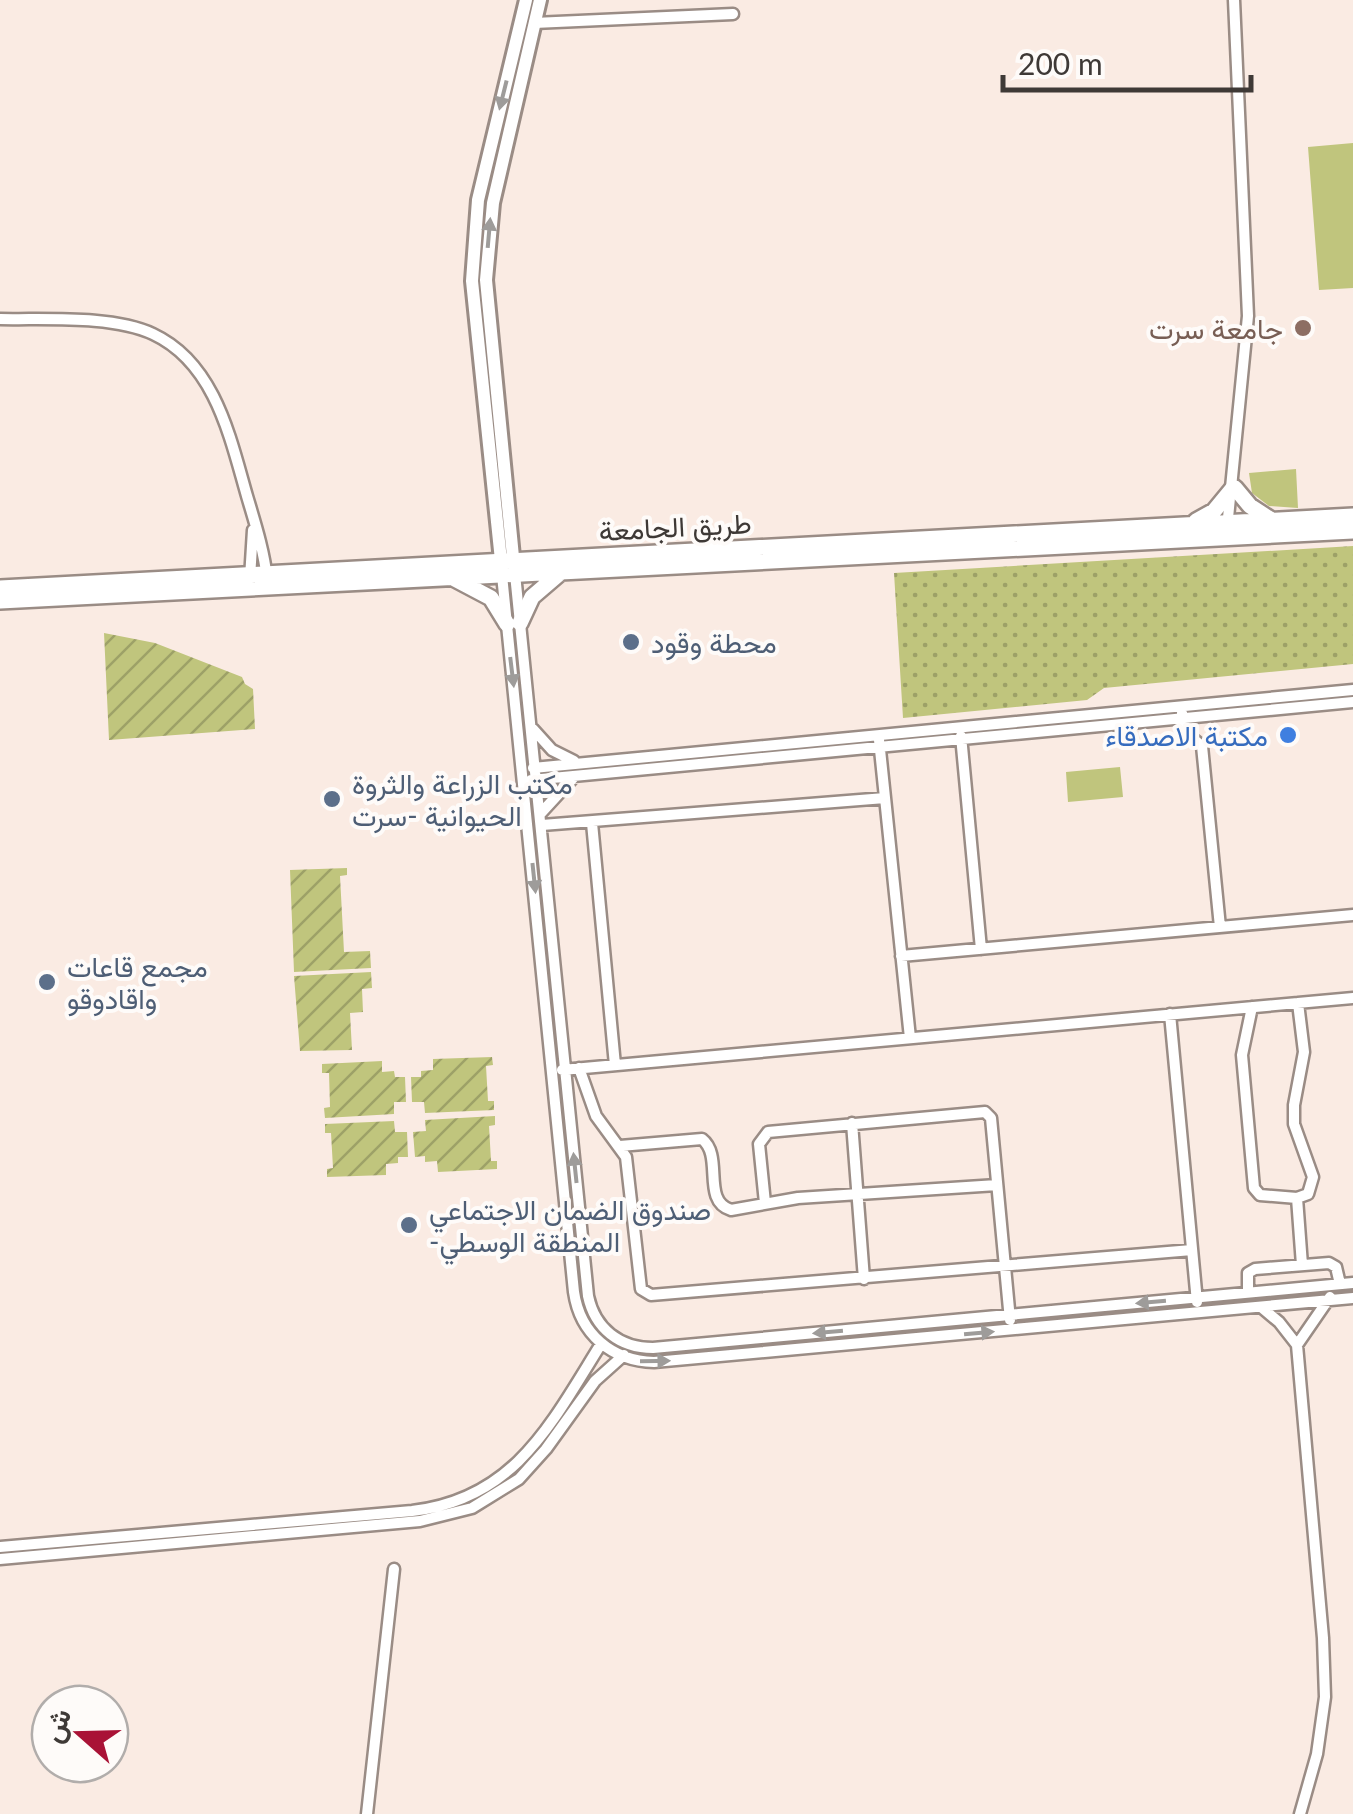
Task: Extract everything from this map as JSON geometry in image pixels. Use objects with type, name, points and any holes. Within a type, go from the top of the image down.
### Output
[{"type":"highway","points":[[1188,525],[1214,511],[1234,484],[1250,506],[1273,521]]},
{"type":"highway","name":"طريق الجامعة","points":[[917,546],[1188,525],[1231,530],[1273,521],[1353,516]]},
{"type":"highway","name":"طريق الجامعة","points":[[0,601],[259,581],[917,546],[1231,530],[1353,532]]},
{"type":"highway","name":"طريق الجامعة","points":[[0,588],[452,577],[508,567],[562,572],[656,560]]},
{"type":"highway","points":[[452,577],[490,598],[514,623],[532,598],[562,572]]},
{"type":"main road","points":[[508,567],[473,263],[478,200],[526,0]]},
{"type":"main road","points":[[508,567],[486,280],[492,203],[540,0]]},
{"type":"street","points":[[1231,530],[1248,292],[1234,0]]},
{"type":"street","points":[[534,23],[734,14]]},
{"type":"street","points":[[0,319],[118,324],[151,333],[175,346],[213,394],[230,437],[254,519],[259,581]]},
{"type":"street","points":[[508,567],[559,1070],[588,1296],[596,1318],[609,1334],[628,1344],[653,1348],[1353,1283]]},
{"type":"street","points":[[514,623],[532,727],[531,774],[541,820],[574,1292],[584,1324],[601,1344],[624,1357],[654,1362],[1353,1298]]},
{"type":"street","points":[[531,774],[575,776],[1182,712],[1353,690]]},
{"type":"street","points":[[1182,712],[1353,702]]},
{"type":"street","points":[[1182,712],[1184,732],[1202,746],[1220,927]]},
{"type":"street","points":[[532,727],[552,750],[579,764]]},
{"type":"street","points":[[961,733],[981,949]]},
{"type":"street","points":[[531,774],[579,764],[879,741]]},
{"type":"street","points":[[879,741],[910,1038]]},
{"type":"street","points":[[541,820],[575,776]]},
{"type":"street","points":[[541,820],[592,823],[885,798]]},
{"type":"street","points":[[592,823],[614,1065]]},
{"type":"street","points":[[901,956],[1353,915]]},
{"type":"street","points":[[559,1070],[1353,998]]},
{"type":"street","points":[[1252,1007],[1242,1056],[1254,1188],[1260,1195],[1297,1198],[1308,1194],[1313,1177],[1294,1124],[1304,1052],[1298,1003]]},
{"type":"street","points":[[1170,1014],[1198,1312]]},
{"type":"street","points":[[579,1068],[596,1116],[620,1146],[627,1163],[645,1294],[1192,1250]]},
{"type":"street","points":[[765,1202],[758,1144],[763,1135],[772,1131],[986,1112],[991,1118],[1010,1330]]},
{"type":"street","points":[[852,1123],[864,1278]]},
{"type":"street","points":[[620,1146],[702,1139],[712,1150],[717,1199],[721,1206],[735,1209],[818,1196],[998,1185]]},
{"type":"street","points":[[1297,1198],[1302,1265]]},
{"type":"street","points":[[1297,1345],[1330,1301],[1338,1271],[1333,1264],[1251,1270],[1247,1278],[1260,1307],[1279,1322],[1297,1345],[1325,1697],[1318,1754],[1300,1814]]},
{"type":"street","points":[[584,1324],[596,1318]]},
{"type":"street","points":[[0,1547],[424,1510],[459,1502],[501,1479],[527,1454],[601,1344]]},
{"type":"street","points":[[0,1559],[420,1521],[460,1513],[496,1495],[528,1470],[595,1381],[624,1357],[628,1344]]},
{"type":"street","points":[[367,1814],[394,1569]]},
{"type":"green space","points":[[1353,143],[1353,288],[1319,290],[1308,147]]},
{"type":"green space","points":[[1296,469],[1298,508],[1269,506],[1252,493],[1249,473]]},
{"type":"green space","points":[[1353,546],[1353,664],[1104,688],[1087,700],[903,718],[894,573]]},
{"type":"green space","points":[[104,633],[155,643],[242,677],[253,689],[255,729],[109,740]]},
{"type":"green space","points":[[1120,767],[1123,797],[1068,802],[1066,772]]},
{"type":"green space","points":[[347,868],[347,875],[340,876],[344,952],[370,951],[371,968],[294,972],[290,870]]},
{"type":"green space","points":[[371,972],[372,988],[362,989],[363,1012],[350,1013],[352,1050],[300,1051],[294,976]]},
{"type":"green space","points":[[492,1057],[493,1065],[486,1066],[488,1101],[494,1101],[494,1110],[425,1113],[424,1102],[412,1102],[411,1077],[421,1077],[421,1071],[433,1070],[433,1059]]},
{"type":"green space","points":[[382,1061],[382,1072],[394,1071],[395,1077],[405,1077],[406,1102],[394,1102],[394,1114],[325,1118],[324,1108],[330,1107],[329,1073],[322,1073],[322,1064]]},
{"type":"green space","points":[[495,1116],[495,1125],[489,1126],[491,1161],[497,1161],[497,1169],[438,1172],[437,1161],[425,1162],[425,1156],[415,1157],[413,1132],[426,1131],[425,1120]]},
{"type":"green space","points":[[394,1121],[395,1132],[407,1132],[408,1157],[398,1157],[398,1163],[386,1164],[386,1175],[327,1177],[327,1169],[333,1168],[331,1133],[325,1133],[325,1124]]},
{"type":"place","name":"جامعة سرت","points":[[1303,328]]},
{"type":"place","name":"محطة وقود","points":[[631,642]]},
{"type":"place","name":"مكتبة الاصدقاء","points":[[1288,735]]},
{"type":"place","name":"مكتب الزراعة والثروة الحيوانية -سرت","points":[[332,799]]},
{"type":"place","name":"مجمع قاعات واقادوقو","points":[[47,982]]},
{"type":"place","name":"صندوق الضمان الاجتماعي -المنطقة الوسطي","points":[[409,1225]]}]
